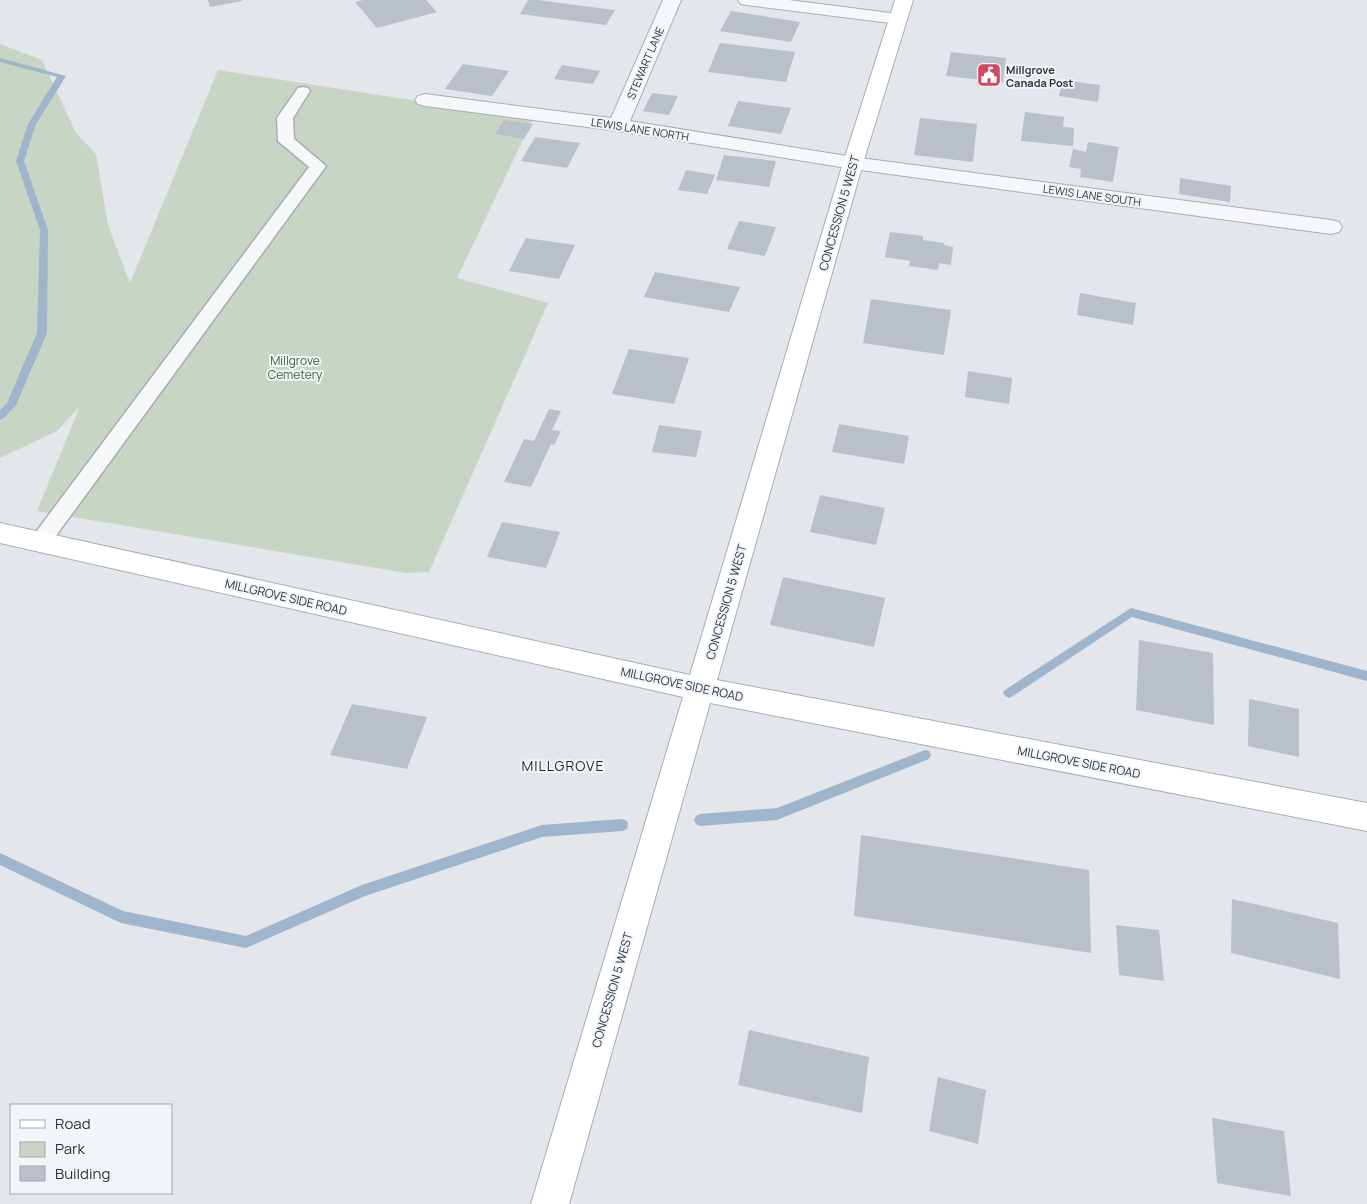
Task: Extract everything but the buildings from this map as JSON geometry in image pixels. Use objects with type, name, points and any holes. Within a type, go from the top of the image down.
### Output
[{"type":"main road","name":"CONCESSION 5 WEST","points":[[550,1204],[853,163],[901,9]]},
{"type":"main road","name":"MILLGROVE SIDE ROAD","points":[[0,534],[700,689],[1367,817]]},
{"type":"street","name":"STEWART LANE","points":[[618,125],[672,0]]},
{"type":"street","points":[[747,0],[901,9]]},
{"type":"street","name":"LEWIS LANE NORTH","points":[[425,100],[618,125],[853,163]]},
{"type":"street","name":"LEWIS LANE SOUTH","points":[[853,163],[1331,227]]},
{"type":"lane","points":[[40,542],[318,166],[286,141],[285,118],[303,91]]},
{"type":"green space","name":"Millgrove Cemetery","points":[[0,44],[42,60],[76,133],[96,154],[108,225],[130,283],[218,70],[533,119],[457,278],[548,303],[429,572],[406,573],[37,511],[80,406],[57,431],[0,458]]},
{"type":"waterway","points":[[0,60],[62,76],[32,124],[20,161],[44,230],[42,333],[11,405],[0,416]]},
{"type":"waterway","points":[[1009,693],[1131,612],[1367,676]]},
{"type":"waterway","points":[[700,820],[777,814],[925,755]]},
{"type":"waterway","points":[[0,859],[121,917],[246,942],[362,891],[542,831],[622,825]]},
{"type":"place","name":"Millgrove Canada Post","points":[[989,75]]},
{"type":"district","name":"MILLGROVE","points":[[563,765]]}]
